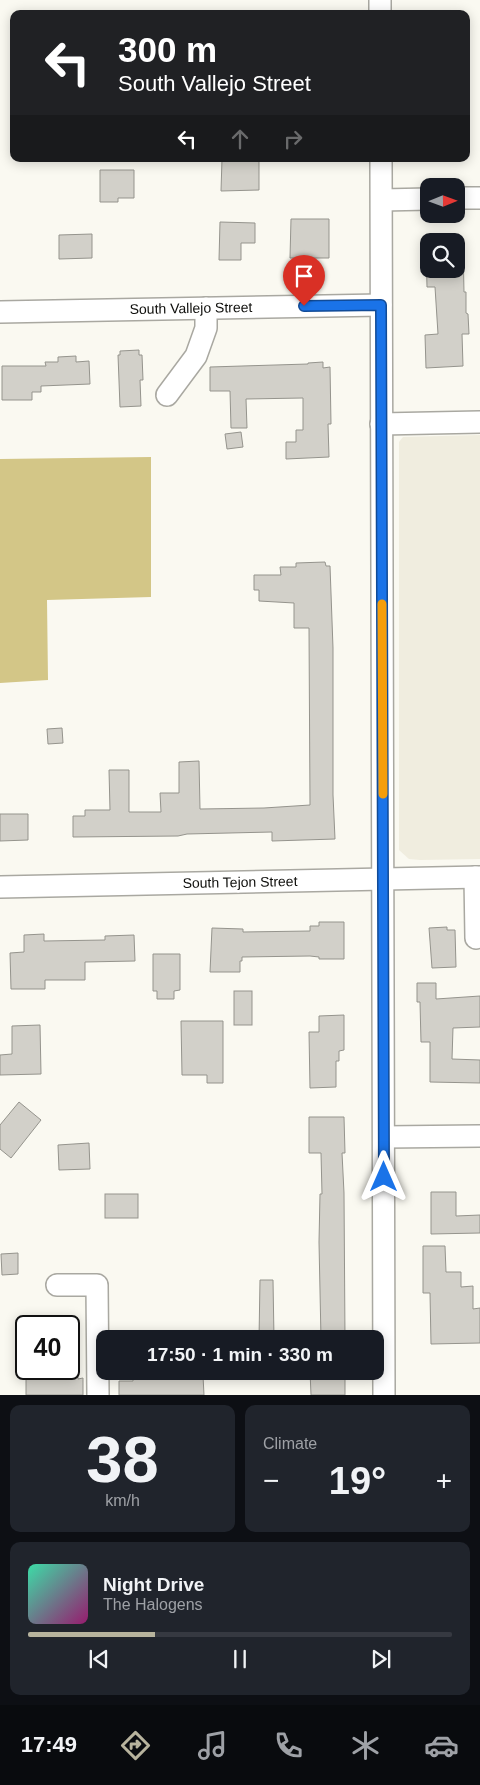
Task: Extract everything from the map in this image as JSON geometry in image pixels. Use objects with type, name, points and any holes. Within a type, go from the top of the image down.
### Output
[{"type":"street","points":[[381,162],[384,1395]]},
{"type":"street","points":[[465,198],[480,198]]},
{"type":"street","points":[[382,200],[420,199]]},
{"type":"street","name":"South Vallejo Street","points":[[0,312],[381,305]]},
{"type":"street","points":[[166,395],[196,356],[206,328],[206,308]]},
{"type":"street","points":[[381,424],[480,422]]},
{"type":"street","points":[[476,938],[478,877]]},
{"type":"street","name":"South Tejon Street","points":[[0,887],[478,877]]},
{"type":"street","points":[[384,1138],[480,1136]]},
{"type":"street","points":[[57,1285],[96,1285],[98,1395]]},
{"type":"shaded area","points":[[480,435],[480,859],[409,859],[399,850],[399,442],[403,437]]},
{"type":"shaded area","points":[[151,457],[151,597],[47,600],[48,680],[0,683],[0,459]]},
{"type":"building","points":[[222,162],[259,162],[259,190],[221,191]]},
{"type":"building","points":[[100,170],[134,170],[134,198],[118,198],[118,202],[100,202]]},
{"type":"building","points":[[291,219],[329,219],[329,258],[290,258]]},
{"type":"building","points":[[220,222],[255,223],[255,243],[241,243],[241,260],[219,260]]},
{"type":"building","points":[[92,234],[92,258],[59,259],[59,235]]},
{"type":"building","points":[[427,278],[464,278],[469,334],[462,334],[463,366],[426,368],[425,335],[438,334],[435,287],[427,287]]},
{"type":"building","points":[[139,350],[139,355],[142,355],[143,380],[140,380],[141,406],[120,407],[118,355],[120,355],[120,351]]},
{"type":"building","points":[[76,356],[76,362],[89,361],[90,384],[41,386],[41,392],[32,392],[32,400],[2,400],[2,366],[46,366],[45,362],[58,362],[58,357]]},
{"type":"building","points":[[323,362],[323,368],[330,367],[331,424],[328,424],[329,457],[286,459],[286,442],[296,442],[296,430],[303,430],[303,398],[246,399],[247,428],[231,428],[230,391],[210,391],[210,367]]},
{"type":"building","points":[[241,432],[243,447],[227,449],[225,434]]},
{"type":"building","points":[[325,562],[326,566],[330,566],[333,648],[333,795],[335,839],[272,841],[272,832],[187,834],[178,836],[73,837],[73,816],[85,816],[85,810],[110,810],[109,770],[129,770],[129,812],[161,812],[160,793],[179,793],[179,762],[199,761],[200,809],[310,805],[309,628],[294,628],[294,603],[259,601],[259,590],[254,590],[254,575],[281,575],[280,567],[296,567],[296,563]]},
{"type":"building","points":[[62,728],[63,743],[48,744],[47,729]]},
{"type":"building","points":[[0,814],[28,814],[28,840],[0,841]]},
{"type":"building","points":[[319,922],[344,922],[344,959],[319,959],[319,957],[310,956],[242,957],[240,972],[210,972],[212,928],[243,929],[243,932],[310,931],[310,926],[319,926]]},
{"type":"building","points":[[447,927],[447,930],[455,930],[456,967],[432,968],[429,928]]},
{"type":"building","points":[[44,934],[44,941],[105,940],[105,936],[134,935],[135,961],[85,962],[85,980],[45,980],[45,989],[11,989],[10,953],[24,952],[24,935]]},
{"type":"building","points":[[153,954],[180,954],[180,990],[174,991],[174,999],[157,999],[157,991],[153,991]]},
{"type":"building","points":[[417,983],[436,983],[436,999],[480,996],[480,1027],[453,1028],[452,1059],[480,1060],[480,1083],[430,1082],[430,1042],[421,1042],[420,1002],[417,1002]]},
{"type":"building","points":[[234,991],[252,991],[252,1025],[234,1025]]},
{"type":"building","points":[[344,1015],[344,1050],[339,1051],[339,1061],[336,1061],[336,1087],[310,1088],[309,1032],[319,1032],[319,1016]]},
{"type":"building","points":[[181,1021],[223,1021],[223,1083],[207,1083],[207,1075],[182,1075]]},
{"type":"building","points":[[40,1025],[41,1074],[0,1075],[0,1055],[12,1054],[12,1026]]},
{"type":"building","points":[[19,1102],[41,1120],[11,1158],[0,1149],[0,1125]]},
{"type":"building","points":[[309,1117],[344,1117],[345,1153],[342,1153],[345,1330],[321,1330],[319,1242],[320,1194],[322,1194],[321,1153],[309,1153]]},
{"type":"building","points":[[89,1143],[90,1169],[59,1170],[58,1145]]},
{"type":"building","points":[[431,1192],[456,1192],[456,1216],[480,1215],[480,1233],[431,1234]]},
{"type":"building","points":[[105,1194],[138,1194],[138,1218],[105,1218]]},
{"type":"building","points":[[423,1246],[445,1246],[446,1272],[461,1272],[461,1287],[473,1286],[473,1309],[480,1308],[480,1343],[431,1344],[430,1293],[423,1293]]},
{"type":"building","points":[[18,1253],[18,1274],[2,1275],[1,1254]]},
{"type":"building","points":[[260,1280],[273,1280],[274,1330],[259,1330]]},
{"type":"building","points":[[83,1378],[83,1395],[26,1395],[26,1380],[80,1380]]},
{"type":"building","points":[[203,1380],[204,1395],[119,1395],[119,1381]]},
{"type":"building","points":[[310,1380],[345,1380],[345,1395],[311,1395]]},
{"type":"slow traffic","points":[[382,604],[383,794]]},
{"type":"route","points":[[304,306],[381,305],[384,1177]]}]
